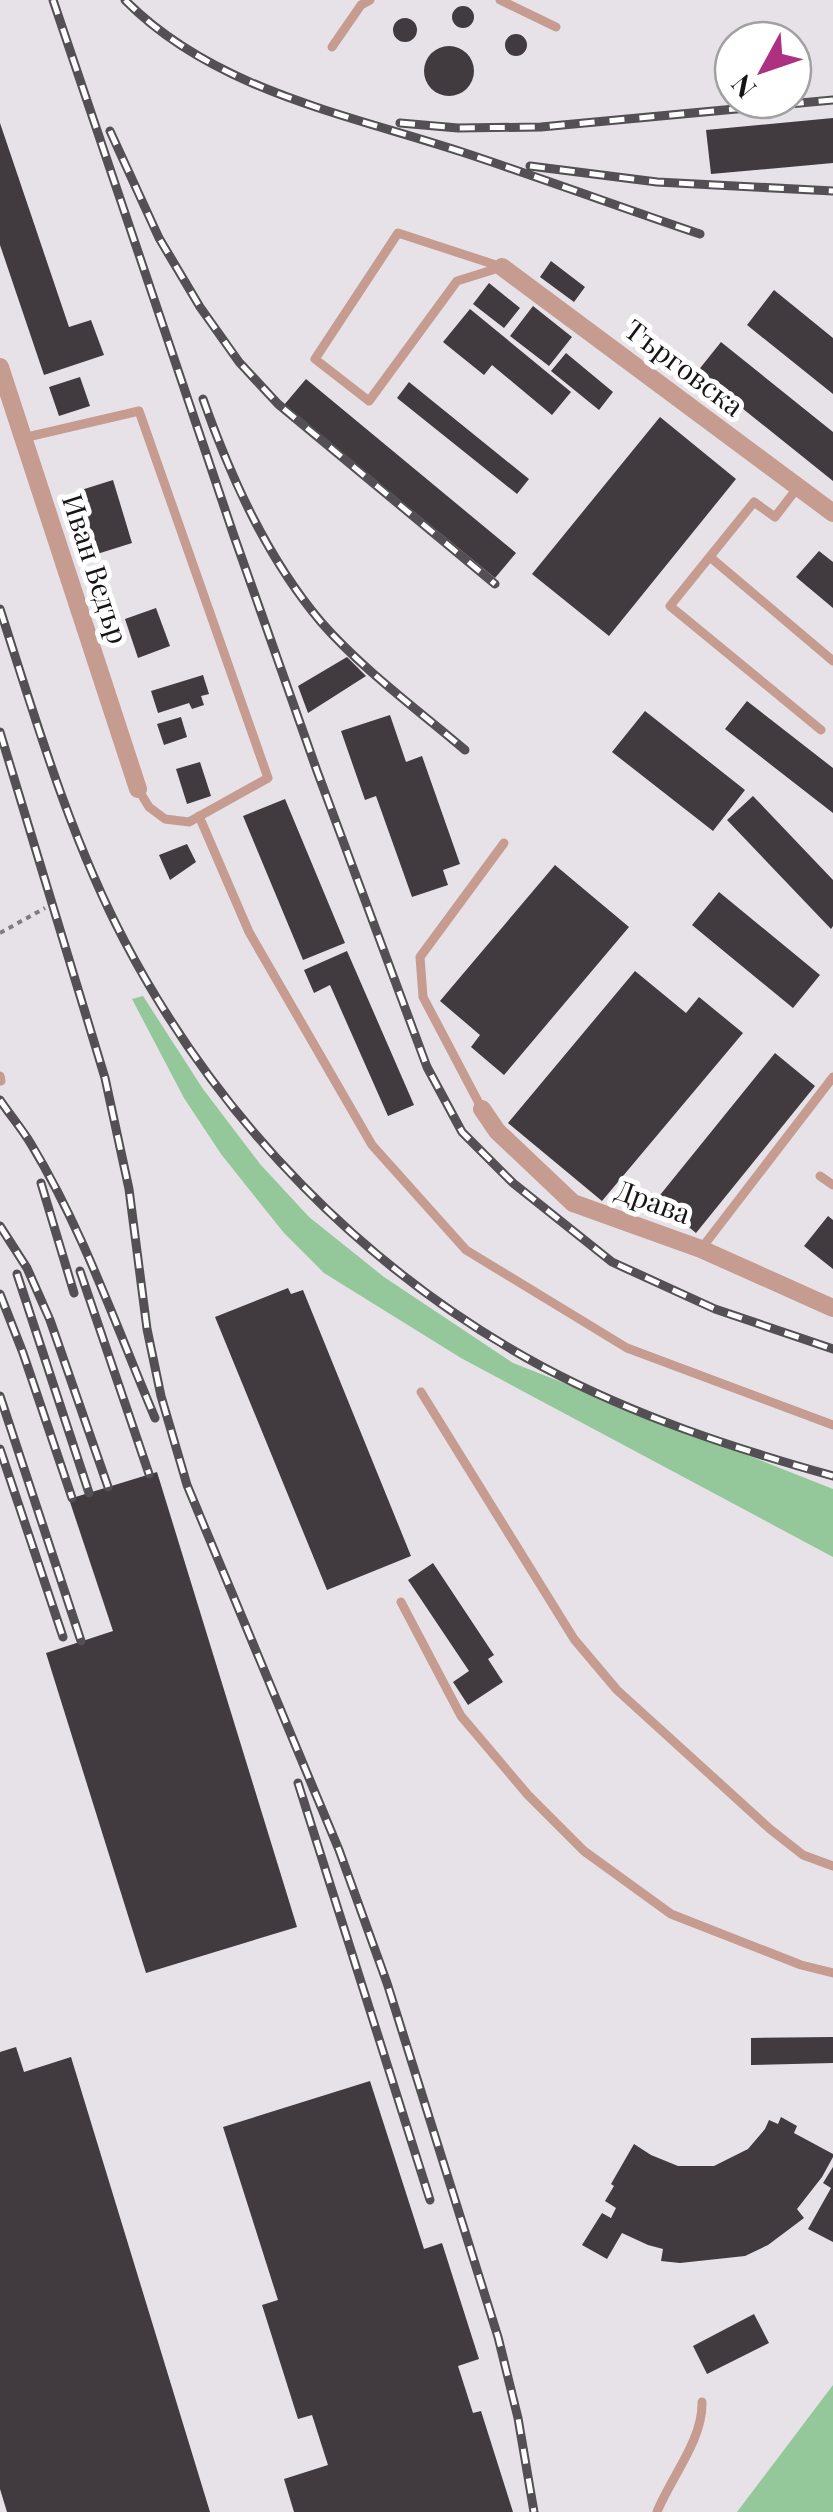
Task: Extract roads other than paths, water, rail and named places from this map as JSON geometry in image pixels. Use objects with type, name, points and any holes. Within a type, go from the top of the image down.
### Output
[{"type":"street","name":"Търговска","points":[[502,267],[833,512]]},
{"type":"street","name":"Иван Ведър","points":[[0,367],[138,789]]},
{"type":"street","name":"Драва","points":[[482,1109],[497,1131],[573,1203],[701,1249],[833,1308]]},
{"type":"lane","points":[[332,47],[361,5],[370,0]]},
{"type":"lane","points":[[500,0],[556,27]]},
{"type":"lane","points":[[398,233],[502,267],[457,281],[370,401],[314,359],[398,233]]},
{"type":"lane","points":[[24,438],[138,411],[268,778],[189,822],[165,819],[149,807],[138,789]]},
{"type":"lane","points":[[798,486],[775,517],[754,502],[670,606],[821,730]]},
{"type":"lane","points":[[710,557],[833,661]]},
{"type":"lane","points":[[199,816],[249,932],[372,1146],[466,1250],[627,1348],[833,1425]]},
{"type":"lane","points":[[482,1109],[424,997],[420,957],[504,843]]},
{"type":"lane","points":[[701,1249],[833,1078]]},
{"type":"lane","points":[[820,1176],[833,1185]]},
{"type":"lane","points":[[421,1392],[574,1639],[617,1690],[770,1830],[804,1855],[833,1866]]},
{"type":"lane","points":[[401,1602],[461,1716],[528,1795],[584,1851],[672,1914],[833,1973]]},
{"type":"lane","points":[[657,2512],[690,2446],[702,2402]]},
{"type":"railway","points":[[53,0],[317,771],[427,1067],[462,1132],[513,1183],[612,1262],[715,1309],[833,1349]]},
{"type":"railway","points":[[125,0],[160,31],[199,56],[283,96],[462,152],[700,234]]},
{"type":"railway","points":[[400,123],[458,128],[541,127],[833,100]]},
{"type":"railway","points":[[110,131],[159,238],[239,362],[278,404],[495,584]]},
{"type":"railway","points":[[530,166],[657,182],[833,191]]},
{"type":"railway","points":[[203,399],[252,516],[302,597],[354,656],[465,750]]},
{"type":"railway","points":[[0,609],[71,820],[125,942],[205,1070],[302,1186],[357,1238],[416,1285],[478,1329],[543,1367],[613,1401],[685,1429],[833,1476]]},
{"type":"railway","points":[[0,732],[105,1078],[129,1189],[147,1329],[161,1396],[187,1485],[339,1850],[387,1983],[498,2337],[518,2418],[534,2512]]},
{"type":"railway","points":[[0,1100],[31,1144],[67,1210],[155,1418]]},
{"type":"railway","points":[[41,1183],[74,1293]]},
{"type":"railway","points":[[0,1226],[27,1268],[50,1320],[108,1487]]},
{"type":"railway","points":[[80,1271],[149,1474]]},
{"type":"railway","points":[[17,1274],[89,1493]]},
{"type":"railway","points":[[0,1294],[72,1498]]},
{"type":"railway","points":[[0,1396],[81,1641]]},
{"type":"railway","points":[[0,1449],[63,1637]]},
{"type":"railway","points":[[298,1783],[430,2200]]}]
